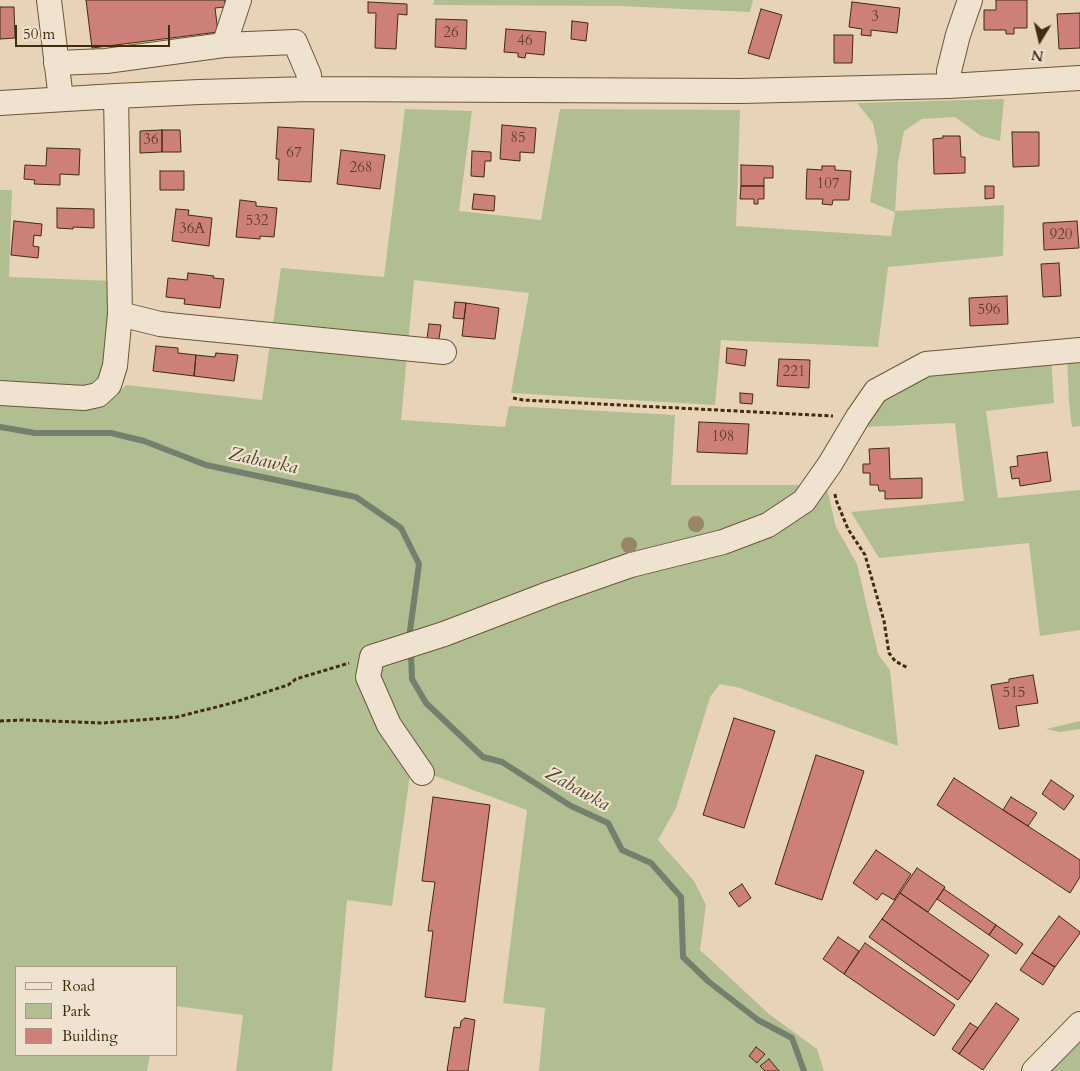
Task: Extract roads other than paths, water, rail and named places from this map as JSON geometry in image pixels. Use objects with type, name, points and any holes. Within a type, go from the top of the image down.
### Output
[{"type":"street","points":[[49,0],[61,99]]},
{"type":"street","points":[[224,45],[239,0]]},
{"type":"street","points":[[949,86],[949,71],[958,35],[970,0]]},
{"type":"street","points":[[56,63],[106,61],[224,45],[295,42],[309,75],[310,89]]},
{"type":"street","points":[[0,103],[116,96],[310,89],[682,92],[949,86],[1080,78]]},
{"type":"street","points":[[0,393],[84,398],[98,395],[109,384],[115,366],[120,314],[116,96]]},
{"type":"street","points":[[120,314],[160,324],[444,352]]},
{"type":"street","points":[[422,773],[388,725],[368,677],[372,657],[444,634],[631,565],[723,542],[768,525],[804,500],[830,464],[876,391],[926,364],[1080,350]]},
{"type":"street","points":[[1034,1071],[1080,1024]]},
{"type":"waterway","name":"Zabawka","points":[[0,427],[35,433],[111,433],[144,441],[206,465],[356,497],[401,528],[419,564],[409,638]]},
{"type":"waterway","name":"Zabawka","points":[[411,653],[412,679],[426,703],[483,757],[502,762],[571,806],[608,823],[622,850],[651,863],[681,897],[683,957],[709,982],[758,1020],[792,1038],[804,1071]]}]
